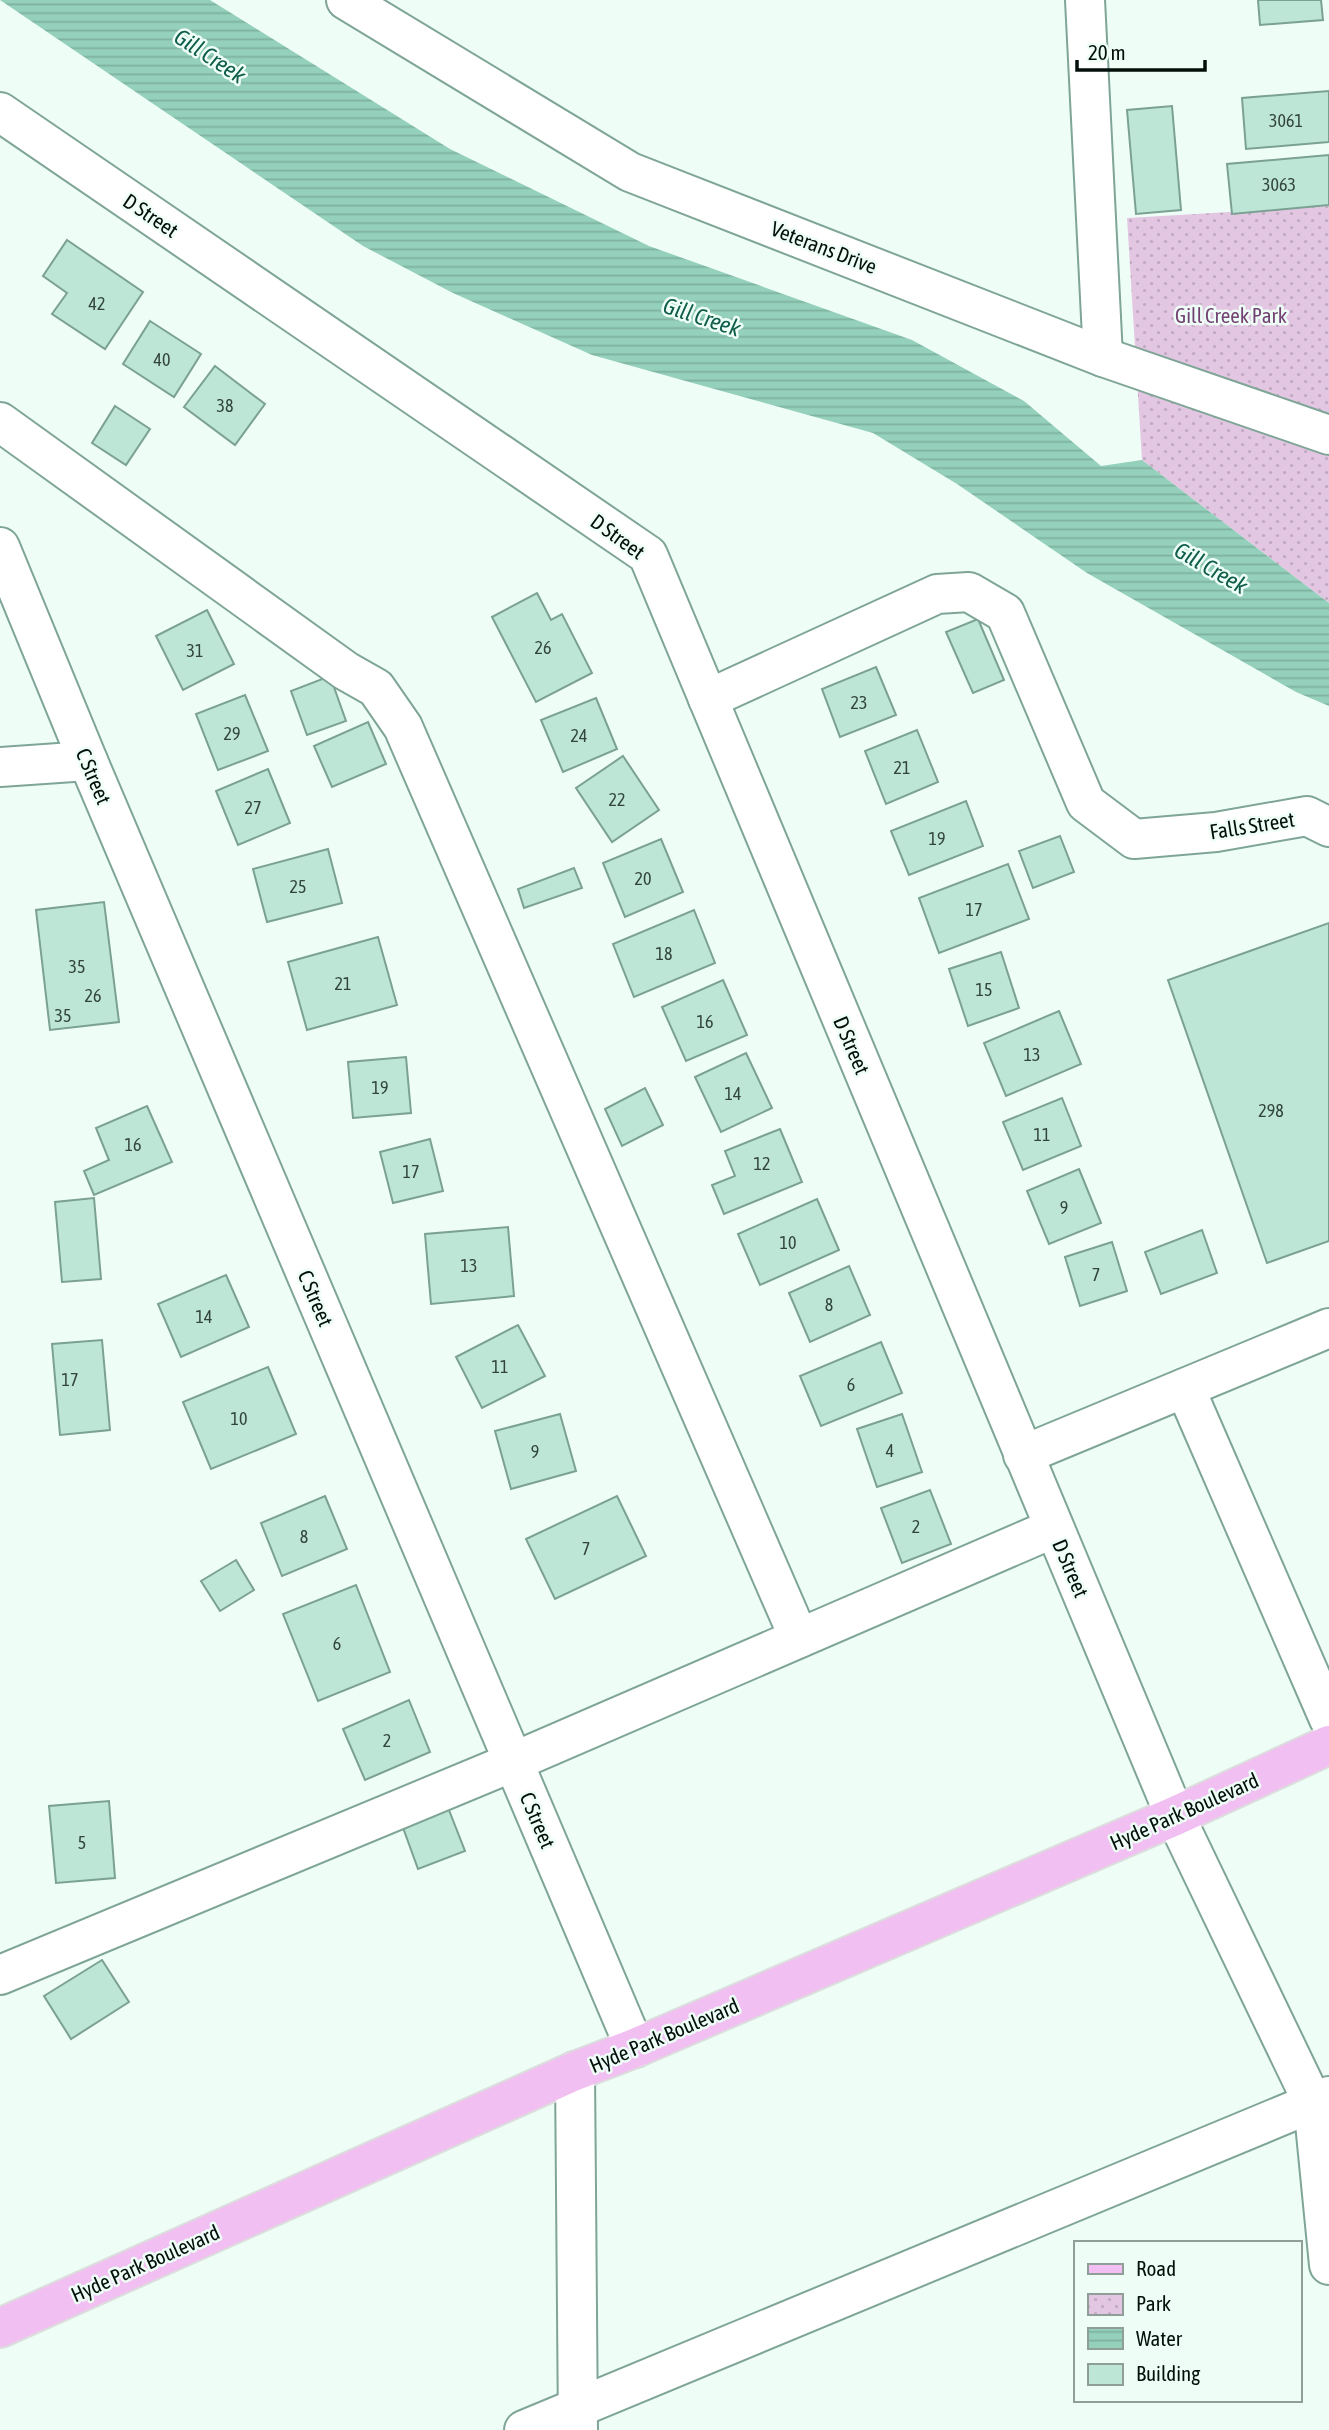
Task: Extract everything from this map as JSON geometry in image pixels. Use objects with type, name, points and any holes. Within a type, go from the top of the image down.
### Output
[{"type":"main road","name":"Hyde Park Boulevard","points":[[0,2328],[575,2071],[635,2048],[1175,1816],[1329,1745]]},
{"type":"street","name":"Veterans Drive","points":[[346,0],[630,172],[1103,357],[1329,435]]},
{"type":"street","points":[[1085,0],[1103,357]]},
{"type":"street","name":"D Street","points":[[0,112],[648,555],[1175,1816],[1321,2100],[1329,2265]]},
{"type":"street","points":[[0,422],[335,663],[376,688],[403,727],[799,1639]]},
{"type":"street","name":"C Street","points":[[0,547],[88,761],[635,2048]]},
{"type":"street","name":"Falls Street","points":[[708,699],[937,594],[969,592],[1005,613],[1086,803],[1134,839],[1216,832],[1307,816],[1329,827]]},
{"type":"street","points":[[0,767],[88,761]]},
{"type":"street","points":[[1023,1455],[1329,1328]]},
{"type":"street","points":[[1185,1388],[1329,1719]]},
{"type":"street","points":[[0,1975],[513,1762],[1054,1528]]},
{"type":"street","points":[[575,2071],[578,2418]]},
{"type":"street","points":[[524,2430],[578,2418],[1321,2100]]},
{"type":"green space","name":"Gill Creek Park","points":[[1329,206],[1329,603],[1142,460],[1127,218]]},
{"type":"water","name":"Gill Creek","points":[[0,0],[210,0],[450,149],[649,246],[912,340],[1024,401],[1101,466],[1142,460],[1329,603],[1329,706],[1296,692],[1087,573],[957,484],[873,433],[592,355],[453,293],[363,246]]},
{"type":"building","points":[[1258,0],[1321,0],[1323,20],[1260,25]]},
{"type":"building","points":[[1329,91],[1329,142],[1246,149],[1242,98]]},
{"type":"building","points":[[1172,106],[1181,210],[1136,214],[1127,110]]},
{"type":"building","points":[[1329,155],[1329,205],[1232,214],[1227,164]]},
{"type":"building","points":[[67,240],[143,292],[105,349],[52,314],[67,293],[43,276]]},
{"type":"building","points":[[150,321],[201,354],[174,397],[123,364]]},
{"type":"building","points":[[215,366],[265,404],[235,445],[184,407]]},
{"type":"building","points":[[115,406],[150,429],[126,465],[92,443]]},
{"type":"building","points":[[537,593],[551,620],[562,614],[592,673],[536,702],[492,617]]},
{"type":"building","points":[[207,610],[234,664],[183,690],[156,636]]},
{"type":"building","points":[[978,619],[1004,680],[973,693],[946,632]]},
{"type":"building","points":[[876,667],[896,715],[840,737],[822,689]]},
{"type":"building","points":[[330,676],[346,721],[307,735],[291,691]]},
{"type":"building","points":[[245,695],[268,751],[218,770],[196,714]]},
{"type":"building","points":[[596,698],[617,749],[563,772],[541,720]]},
{"type":"building","points":[[368,722],[386,764],[332,787],[314,746]]},
{"type":"building","points":[[917,730],[938,782],[886,804],[865,751]]},
{"type":"building","points":[[623,756],[659,810],[612,842],[576,788]]},
{"type":"building","points":[[268,769],[290,823],[238,845],[216,791]]},
{"type":"building","points":[[966,801],[983,846],[909,875],[891,831]]},
{"type":"building","points":[[1060,836],[1074,872],[1033,888],[1019,851]]},
{"type":"building","points":[[661,839],[683,892],[625,917],[603,863]]},
{"type":"building","points":[[328,849],[342,903],[267,922],[253,869]]},
{"type":"building","points":[[1008,864],[1029,919],[939,953],[919,898]]},
{"type":"building","points":[[574,868],[582,888],[524,908],[518,889]]},
{"type":"building","points":[[104,902],[119,1022],[50,1030],[36,910]]},
{"type":"building","points":[[694,910],[715,963],[634,997],[613,944]]},
{"type":"building","points":[[1329,923],[1329,1241],[1267,1263],[1168,980]]},
{"type":"building","points":[[378,937],[397,1005],[307,1030],[288,962]]},
{"type":"building","points":[[1001,952],[1019,1008],[968,1026],[949,969]]},
{"type":"building","points":[[723,980],[747,1035],[686,1061],[662,1007]]},
{"type":"building","points":[[1059,1011],[1081,1064],[1006,1096],[984,1043]]},
{"type":"building","points":[[746,1053],[772,1108],[721,1132],[695,1077]]},
{"type":"building","points":[[406,1057],[411,1113],[353,1118],[348,1062]]},
{"type":"building","points":[[645,1088],[663,1125],[622,1146],[605,1109]]},
{"type":"building","points":[[1062,1098],[1081,1146],[1023,1170],[1003,1122]]},
{"type":"building","points":[[147,1106],[172,1162],[94,1195],[84,1171],[109,1160],[96,1128]]},
{"type":"building","points":[[780,1129],[802,1182],[724,1214],[712,1185],[735,1176],[725,1151]]},
{"type":"building","points":[[430,1139],[443,1191],[393,1203],[380,1152]]},
{"type":"building","points":[[1079,1169],[1101,1223],[1049,1244],[1027,1191]]},
{"type":"building","points":[[94,1198],[101,1279],[62,1282],[55,1202]]},
{"type":"building","points":[[817,1199],[839,1250],[760,1285],[738,1234]]},
{"type":"building","points":[[508,1227],[514,1296],[431,1304],[425,1234]]},
{"type":"building","points":[[1202,1230],[1217,1273],[1161,1294],[1145,1252]]},
{"type":"building","points":[[1112,1242],[1127,1291],[1080,1306],[1065,1257]]},
{"type":"building","points":[[849,1266],[870,1315],[810,1342],[789,1293]]},
{"type":"building","points":[[226,1275],[249,1327],[181,1357],[158,1304]]},
{"type":"building","points":[[518,1325],[545,1376],[482,1408],[456,1357]]},
{"type":"building","points":[[102,1340],[110,1430],[60,1435],[52,1344]]},
{"type":"building","points":[[881,1342],[902,1393],[821,1426],[800,1376]]},
{"type":"building","points":[[268,1367],[296,1434],[211,1469],[183,1402]]},
{"type":"building","points":[[560,1414],[576,1471],[511,1489],[495,1431]]},
{"type":"building","points":[[902,1414],[922,1472],[877,1487],[857,1429]]},
{"type":"building","points":[[930,1490],[951,1544],[902,1563],[881,1508]]},
{"type":"building","points":[[325,1496],[347,1549],[282,1576],[261,1523]]},
{"type":"building","points":[[617,1496],[646,1556],[555,1599],[526,1539]]},
{"type":"building","points":[[236,1560],[254,1590],[220,1611],[201,1581]]},
{"type":"building","points":[[356,1585],[390,1672],[318,1701],[283,1614]]},
{"type":"building","points":[[409,1700],[430,1752],[365,1780],[343,1729]]},
{"type":"building","points":[[109,1801],[115,1878],[56,1883],[49,1806]]},
{"type":"building","points":[[447,1805],[465,1851],[418,1869],[401,1822]]},
{"type":"building","points":[[102,1960],[129,2002],[71,2039],[44,1996]]}]
